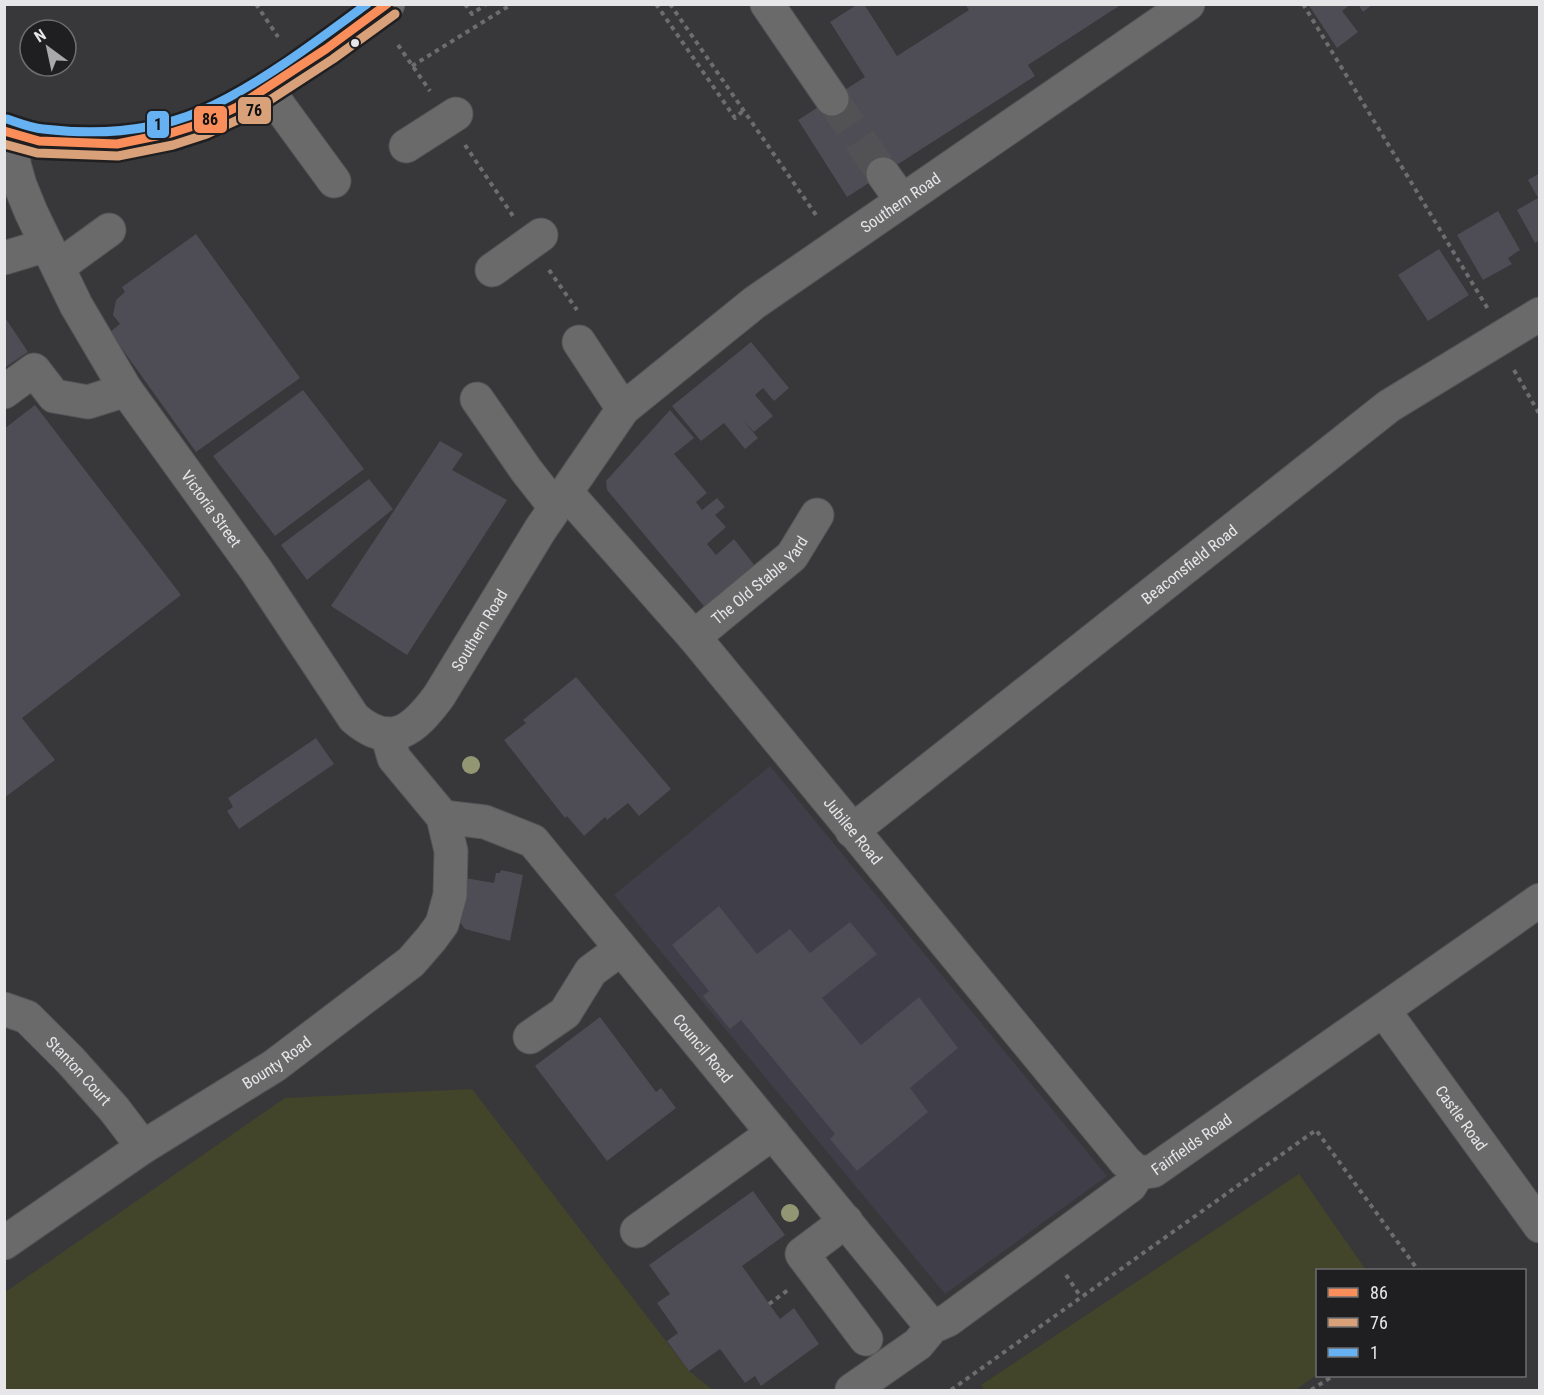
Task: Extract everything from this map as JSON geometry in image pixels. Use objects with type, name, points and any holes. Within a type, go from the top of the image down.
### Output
[{"type":"street","points":[[9,133],[39,141],[117,144],[171,133],[203,123],[237,107],[388,4]]},
{"type":"street","points":[[767,4],[832,99]]},
{"type":"street","name":"Southern Road","points":[[387,734],[398,733],[410,728],[426,714],[561,499],[622,410],[754,303],[1188,4]]},
{"type":"street","points":[[266,88],[334,182]]},
{"type":"street","points":[[406,146],[456,114]]},
{"type":"street","name":"Victoria Street","points":[[9,133],[20,185],[52,256],[76,305],[126,390],[256,570],[354,718],[371,732],[387,734]]},
{"type":"street","points":[[883,174],[902,201]]},
{"type":"street","points":[[4,258],[52,256],[109,230]]},
{"type":"street","points":[[492,270],[541,235]]},
{"type":"street","name":"Beaconsfield Road","points":[[852,831],[1389,406],[1539,314]]},
{"type":"street","points":[[579,342],[622,410]]},
{"type":"street","points":[[4,392],[34,370],[54,396],[88,402],[126,390]]},
{"type":"street","points":[[477,399],[526,470],[561,499]]},
{"type":"street","name":"Jubilee Road","points":[[561,499],[694,637],[1125,1161],[1138,1173]]},
{"type":"street","name":"The Old Stable Yard","points":[[694,637],[792,556],[817,515]]},
{"type":"street","points":[[387,734],[394,758],[442,817]]},
{"type":"street","name":"Council Road","points":[[442,817],[485,822],[534,842],[932,1327]]},
{"type":"street","name":"Bounty Road","points":[[4,1242],[143,1147],[274,1066],[411,962],[442,924],[450,895],[451,850],[442,817]]},
{"type":"street","name":"Fairfields Road","points":[[852,1390],[918,1344],[932,1327],[948,1320],[1130,1186],[1138,1173],[1153,1171],[1536,909]]},
{"type":"street","points":[[530,1037],[565,1013],[591,971],[621,949]]},
{"type":"street","name":"Stanton Court","points":[[4,1009],[27,1017],[114,1109],[143,1147]]},
{"type":"street","name":"Castle Road","points":[[1384,1011],[1539,1226]]},
{"type":"street","points":[[637,1231],[773,1133]]},
{"type":"street","points":[[846,1221],[802,1254],[866,1339]]},
{"type":"path","points":[[256,4],[278,37]]},
{"type":"path","points":[[465,4],[472,14],[486,4]]},
{"type":"path","points":[[412,66],[512,4]]},
{"type":"path","points":[[656,4],[735,118],[744,110]]},
{"type":"path","points":[[670,4],[820,221]]},
{"type":"path","points":[[1302,4],[1491,314]]},
{"type":"path","points":[[1511,366],[1539,415]]},
{"type":"path","points":[[951,1390],[1316,1130],[1417,1269]]},
{"type":"path","points":[[1063,1271],[1081,1297]]},
{"type":"path","points":[[769,1304],[792,1287]]},
{"type":"path","points":[[1311,1390],[1331,1377]]},
{"type":"shaded area","points":[[770,766],[1107,1176],[945,1294],[614,895]]},
{"type":"green space","points":[[472,1089],[689,1371],[713,1390],[5,1390],[4,1293],[285,1098]]},
{"type":"green space","points":[[1299,1174],[1365,1269],[1316,1269],[1316,1376],[1295,1390],[985,1390],[981,1385]]},
{"type":"building","points":[[858,4],[864,4],[897,56],[969,10],[965,4],[1122,4],[1028,65],[1035,76],[847,197],[798,120],[865,77],[830,22]]},
{"type":"building","points":[[1308,4],[1351,4],[1342,11],[1358,32],[1337,48]]},
{"type":"building","points":[[1358,4],[1373,4],[1363,12]]},
{"type":"building","points":[[1540,173],[1540,240],[1535,243],[1517,210],[1538,198],[1528,180]]},
{"type":"building","points":[[1498,211],[1520,250],[1508,258],[1512,264],[1483,280],[1457,235]]},
{"type":"building","points":[[196,234],[300,378],[196,452],[110,332],[120,324],[113,315],[116,300],[125,292],[122,287]]},
{"type":"building","points":[[1439,249],[1469,295],[1428,321],[1398,275]]},
{"type":"building","points":[[4,316],[28,352],[4,368]]},
{"type":"building","points":[[751,342],[789,388],[774,401],[763,388],[755,395],[773,416],[754,432],[743,420],[758,438],[745,449],[724,423],[701,441],[672,406]]},
{"type":"building","points":[[303,390],[364,469],[275,536],[213,456]]},
{"type":"building","points":[[35,405],[181,595],[22,718],[55,760],[4,798],[4,429]]},
{"type":"building","points":[[670,410],[694,438],[674,454],[707,493],[696,502],[702,510],[717,498],[725,507],[715,515],[726,527],[707,544],[716,555],[734,539],[755,566],[708,611],[607,490],[606,481]]},
{"type":"building","points":[[440,441],[463,454],[452,470],[507,500],[407,655],[331,606]]},
{"type":"building","points":[[369,479],[393,509],[307,580],[281,545]]},
{"type":"building","points":[[576,677],[671,789],[639,816],[628,803],[607,820],[605,817],[584,836],[567,816],[565,818],[504,740],[526,723],[523,720]]},
{"type":"building","points":[[316,738],[334,764],[239,829],[227,811],[233,807],[228,798]]},
{"type":"building","points":[[501,870],[523,875],[510,941],[465,929],[456,917],[465,878],[494,883],[496,873],[500,873]]},
{"type":"building","points":[[719,906],[757,954],[790,929],[810,953],[850,922],[877,954],[822,998],[861,1045],[919,997],[958,1048],[910,1088],[928,1112],[857,1171],[830,1139],[835,1134],[741,1020],[730,1029],[703,996],[709,991],[672,945]]},
{"type":"building","points":[[600,1017],[656,1092],[661,1088],[676,1108],[607,1161],[535,1066]]},
{"type":"building","points":[[753,1191],[785,1235],[742,1266],[780,1319],[794,1308],[819,1344],[761,1386],[755,1376],[745,1383],[720,1349],[689,1371],[667,1341],[678,1333],[657,1303],[670,1294],[649,1265]]},
{"type":"tunnel","points":[[832,99],[883,174]]},
{"type":"transit line","name":"1","points":[[7,119],[38,128],[83,132],[143,128],[182,118],[244,89],[308,48],[367,4]]},
{"type":"transit line","name":"86","points":[[4,131],[39,141],[117,144],[171,133],[203,123],[237,107],[326,49],[387,4]]},
{"type":"transit line","name":"76","points":[[4,144],[37,153],[118,156],[173,145],[207,134],[244,117],[333,59],[395,14]]}]
